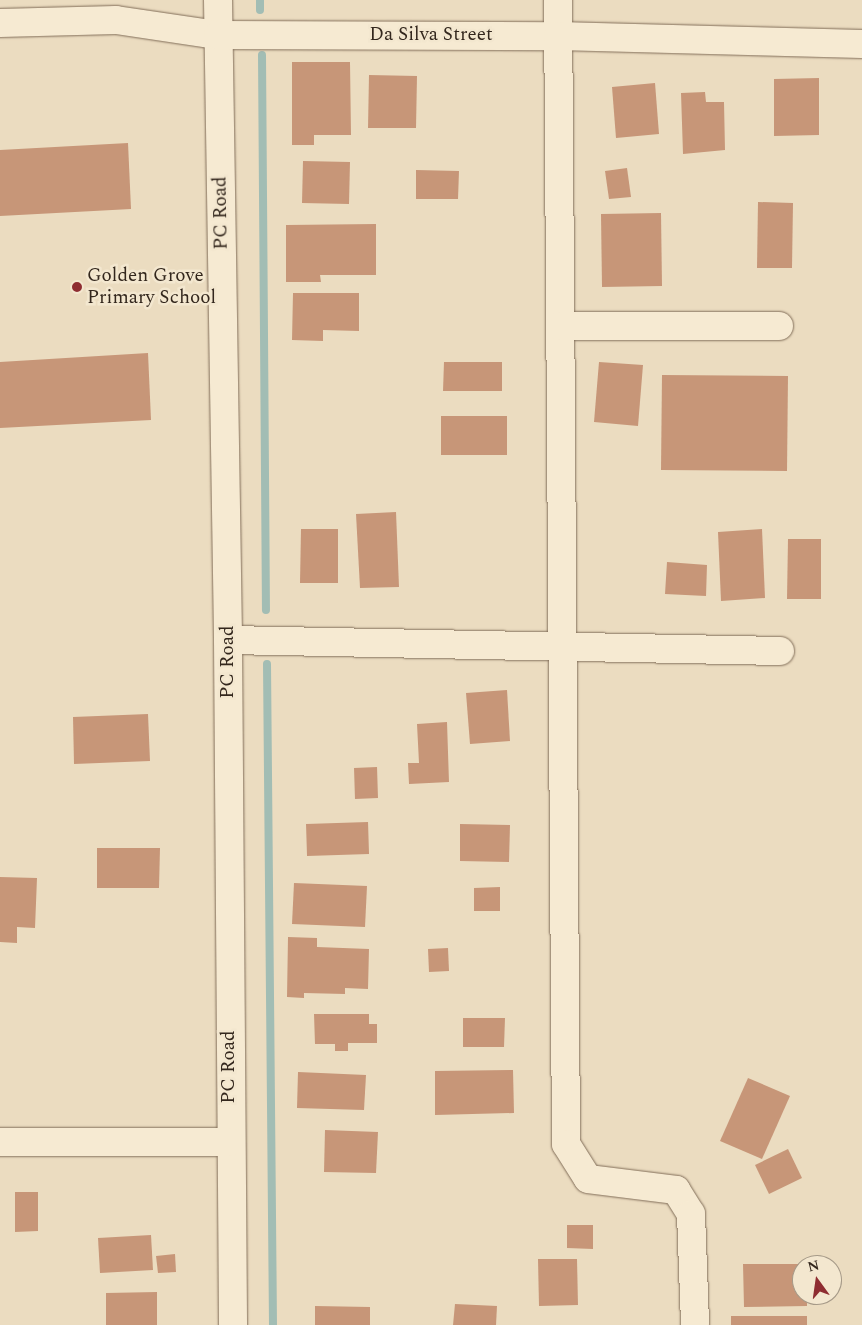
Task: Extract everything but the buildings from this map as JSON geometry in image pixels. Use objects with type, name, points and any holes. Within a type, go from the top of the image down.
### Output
[{"type":"street","name":"PC Road","points":[[218,0],[228,640],[229,1142],[233,1325]]},
{"type":"street","points":[[558,0],[560,647],[566,1144],[588,1179],[676,1190],[691,1214],[696,1325]]},
{"type":"street","name":"Da Silva Street","points":[[0,23],[116,20],[218,35],[558,36],[862,44]]},
{"type":"street","points":[[560,326],[779,326]]},
{"type":"street","points":[[228,640],[780,651]]},
{"type":"street","points":[[0,1142],[229,1142]]},
{"type":"waterway","points":[[260,0],[260,10]]},
{"type":"waterway","points":[[262,55],[266,610]]},
{"type":"waterway","points":[[267,664],[273,1325]]},
{"type":"place","name":"Golden Grove Primary School","points":[[77,287]]}]
